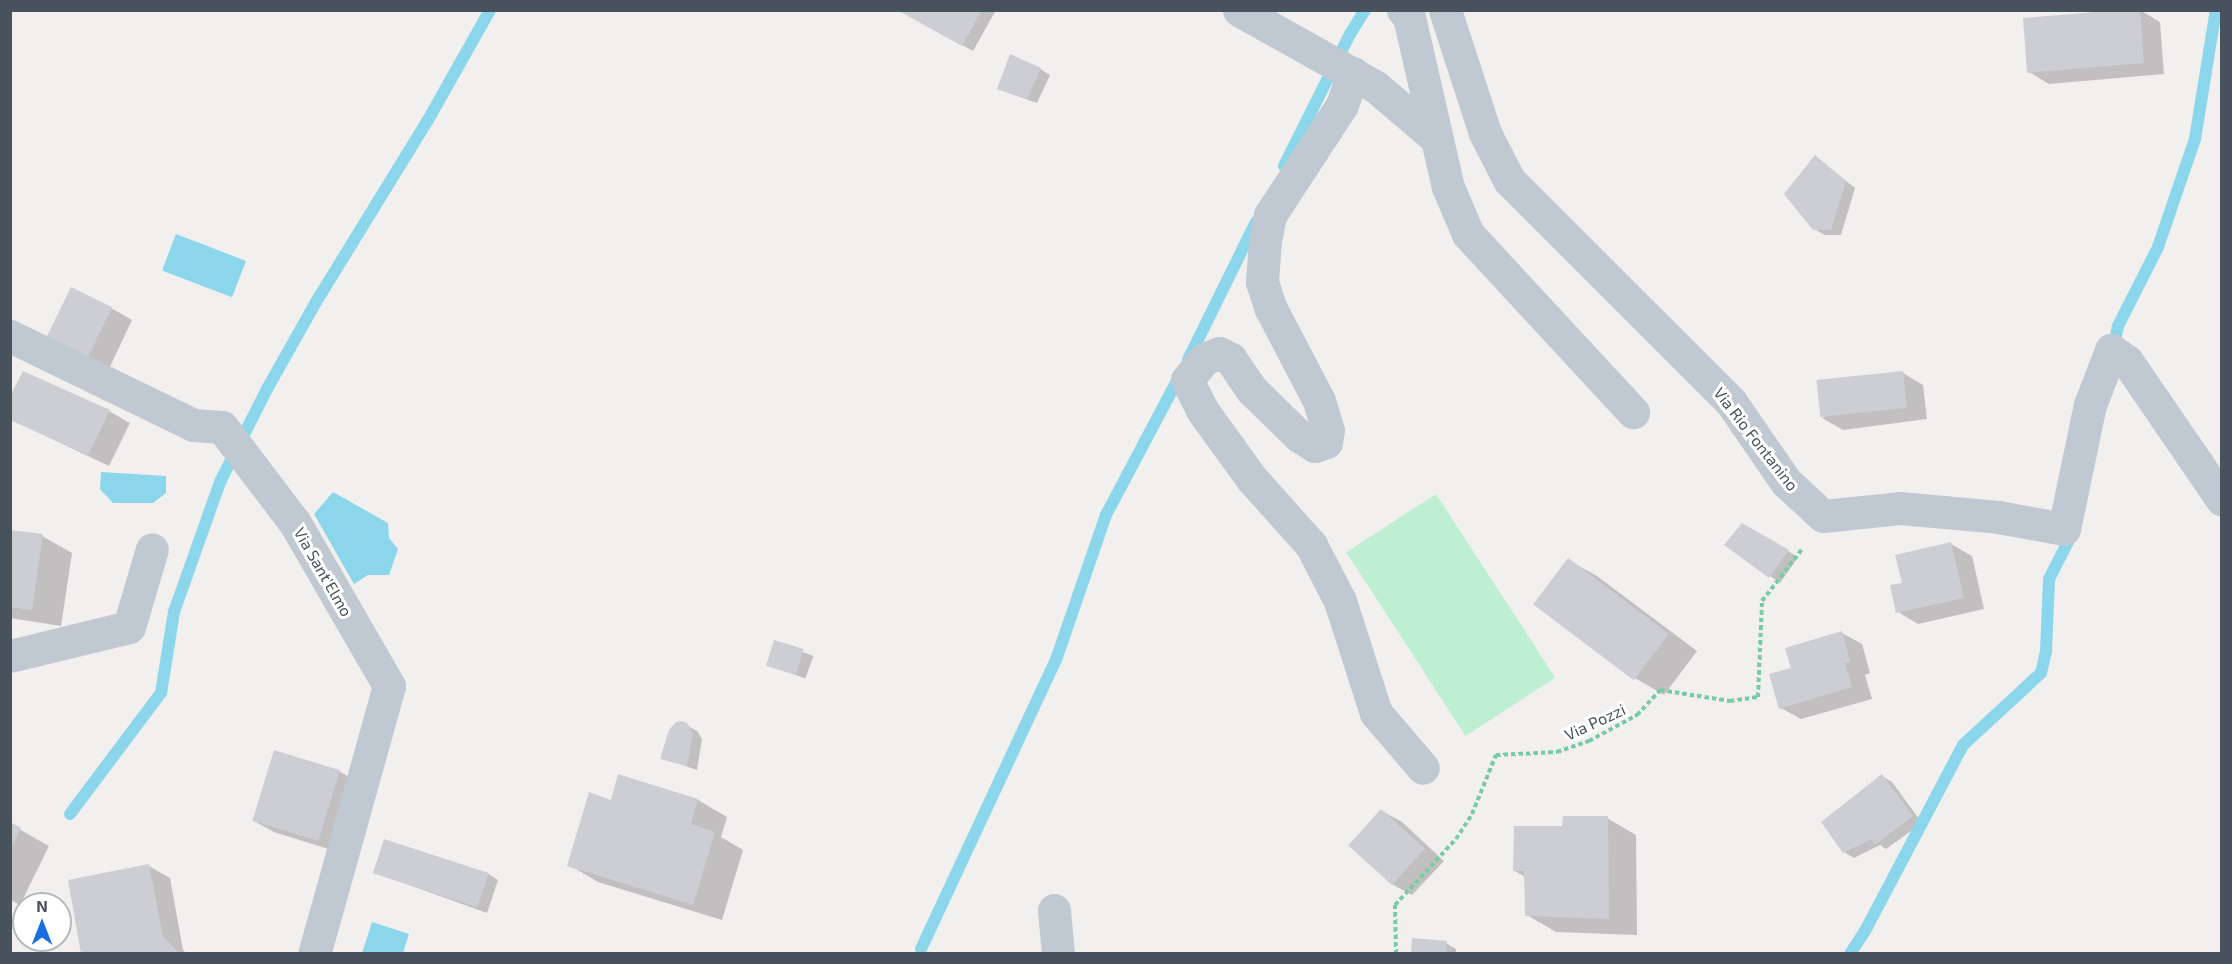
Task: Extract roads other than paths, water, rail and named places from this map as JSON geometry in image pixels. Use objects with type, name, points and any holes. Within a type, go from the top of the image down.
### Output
[{"type":"street","points":[[1239,10],[1376,87],[1436,138]]},
{"type":"street","points":[[1403,10],[1409,17],[1448,187],[1468,234],[1633,412]]},
{"type":"street","name":"Via Rio Fontanino","points":[[1445,10],[1485,133],[1509,180],[1731,402],[1786,482],[1824,516],[1900,508],[1998,518],[2064,529],[2090,405],[2111,350],[2127,361],[2222,500]]},
{"type":"street","points":[[1353,73],[1342,105],[1270,215],[1265,241],[1262,282],[1271,309],[1319,401],[1328,430],[1326,442],[1315,446],[1299,436],[1251,389],[1231,359],[1219,353],[1204,359],[1187,380],[1202,410],[1251,479],[1311,545],[1340,601],[1376,713],[1423,768]]},
{"type":"street","name":"Via Sant'Elmo","points":[[10,336],[193,425],[222,427],[295,523],[389,686],[314,954]]},
{"type":"street","points":[[10,656],[129,627],[152,549]]},
{"type":"street","points":[[1054,910],[1058,954]]},
{"type":"water","points":[[176,234],[246,261],[232,297],[162,270]]},
{"type":"water","points":[[101,472],[166,476],[166,493],[153,503],[113,503],[100,489]]},
{"type":"water","points":[[333,492],[388,523],[389,538],[398,549],[389,575],[368,575],[354,584],[314,514]]},
{"type":"water","points":[[372,922],[409,934],[403,953],[362,953]]},
{"type":"waterway","points":[[70,814],[161,693],[174,612],[220,482],[267,389],[316,302],[428,120],[490,10]]},
{"type":"waterway","points":[[1284,166],[1350,34],[1365,10]]},
{"type":"waterway","points":[[2113,351],[2118,326],[2158,247],[2195,139],[2216,10]]},
{"type":"waterway","points":[[1188,360],[1256,222]]},
{"type":"waterway","points":[[921,949],[1057,657],[1106,515],[1180,375]]},
{"type":"waterway","points":[[1850,954],[1865,931],[1963,745],[2041,673],[2046,651],[2049,579],[2073,532]]}]
